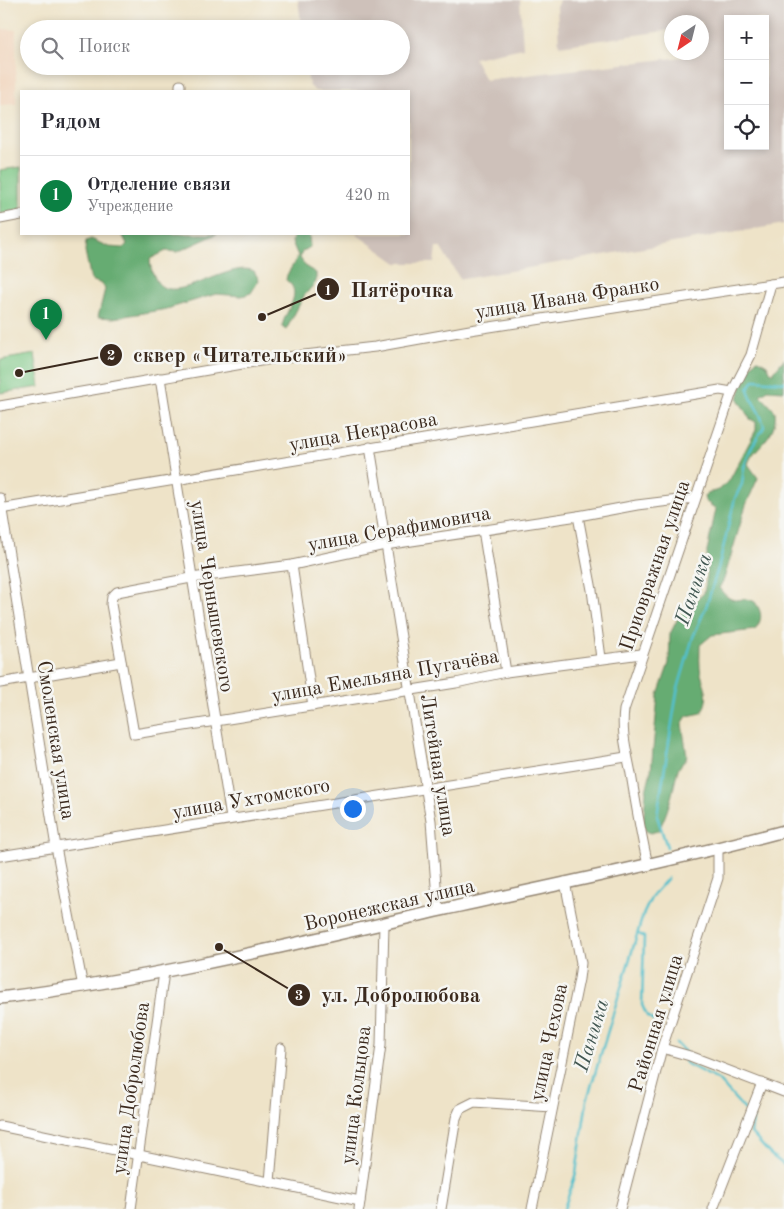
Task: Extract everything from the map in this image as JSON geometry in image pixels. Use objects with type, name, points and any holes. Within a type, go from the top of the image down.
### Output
[{"type":"street","points":[[0,218],[20,215]]},
{"type":"street","name":"улица Ивана Франко","points":[[0,406],[160,378],[784,282]]},
{"type":"street","name":"Приовражная улица","points":[[648,865],[638,827],[631,774],[626,757],[622,730],[624,710],[641,654],[687,528],[695,498],[732,392],[751,355],[771,284]]},
{"type":"street","name":"улица Чернышевского","points":[[160,378],[231,818]]},
{"type":"street","name":"улица Некрасова","points":[[1,509],[177,482],[370,447],[720,390],[732,392]]},
{"type":"street","name":"Литейная улица","points":[[370,447],[384,546],[425,787],[436,864],[438,911]]},
{"type":"street","name":"Смоленская улица","points":[[0,498],[56,847],[83,987]]},
{"type":"street","name":"улица Серафимовича","points":[[121,662],[111,604],[112,597],[117,592],[191,578],[292,565],[384,546],[637,505],[695,498]]},
{"type":"street","points":[[578,516],[592,590],[601,658]]},
{"type":"street","points":[[483,530],[506,672]]},
{"type":"street","points":[[292,565],[313,706]]},
{"type":"street","name":"улица Емельяна Пугачёва","points":[[121,662],[134,734],[409,690],[506,672],[641,654]]},
{"type":"street","points":[[0,683],[121,662]]},
{"type":"street","name":"улица Ухтомского","points":[[0,856],[425,787],[626,757]]},
{"type":"street","name":"Воронежская улица","points":[[0,998],[83,987],[164,972],[648,865],[784,831]]},
{"type":"street","name":"Районная улица","points":[[620,1209],[662,1048],[718,878],[718,848]]},
{"type":"street","name":"улица Чехова","points":[[532,1209],[552,1107],[576,1001],[581,962],[565,882]]},
{"type":"street","name":"улица Кольцова","points":[[359,1205],[381,1045],[384,924]]},
{"type":"street","name":"улица Добролюбова","points":[[131,1209],[164,972]]},
{"type":"street","points":[[270,1182],[281,1048]]},
{"type":"street","points":[[662,1048],[784,1092]]},
{"type":"street","points":[[713,1209],[762,1083]]},
{"type":"street","points":[[441,1209],[456,1118],[460,1108],[474,1102],[552,1107]]},
{"type":"street","points":[[0,1126],[270,1182],[359,1205]]},
{"type":"shaded area","points":[[298,0],[520,0],[523,48],[474,58],[485,80],[664,59],[709,60],[709,15],[664,15],[664,31],[559,46],[557,7],[559,0],[784,0],[784,224],[463,279],[460,279],[440,247],[436,247],[434,263],[397,263],[357,235],[410,235],[410,90],[314,90],[309,85],[307,75],[410,75],[410,20],[301,20]]},
{"type":"shaded area","points":[[0,29],[16,30],[16,104],[0,105]]},
{"type":"green space","points":[[20,167],[20,210],[0,214],[0,170]]},
{"type":"green space","points":[[122,235],[215,235],[177,252],[166,251],[150,259],[155,278],[162,287],[173,289],[186,287],[243,269],[254,271],[259,280],[251,293],[242,296],[216,294],[167,309],[113,318],[98,317],[105,289],[102,284],[91,280],[85,251],[86,241],[91,239],[109,247],[123,248],[127,244]]},
{"type":"green space","points":[[294,235],[309,235],[310,247],[302,252],[300,258],[306,267],[316,273],[316,282],[304,296],[286,330],[282,327],[294,296],[294,291],[286,280],[298,256],[292,242]]},
{"type":"green space","points":[[35,354],[40,387],[0,393],[0,360]]},
{"type":"green space","points":[[757,359],[767,365],[772,374],[784,359],[784,391],[768,390],[760,395],[775,411],[775,421],[769,435],[751,457],[748,464],[758,478],[746,505],[724,579],[719,588],[725,595],[734,600],[745,599],[755,602],[760,612],[760,619],[755,630],[712,635],[700,645],[700,667],[706,701],[702,713],[687,716],[682,724],[687,756],[678,771],[662,824],[658,831],[650,833],[645,830],[643,825],[646,791],[651,771],[658,695],[669,663],[670,634],[679,616],[704,593],[707,575],[707,551],[716,509],[705,501],[704,496],[707,493],[719,490],[729,481],[756,430],[756,422],[750,419],[738,399],[744,375]]},
{"type":"waterway","name":"Паника","points":[[667,847],[657,816],[677,692],[693,637],[706,607],[719,565],[735,498],[742,484],[744,467],[752,446],[764,427],[761,416],[748,389],[754,380],[784,382]]},
{"type":"waterway","name":"Паника","points":[[564,1209],[576,1173],[587,1100],[643,915],[652,896],[668,878]]},
{"type":"waterway","points":[[639,934],[644,937],[642,1005],[647,1016],[661,1025]]},
{"type":"waterway","points":[[676,1043],[685,1052]]},
{"type":"waterway","points":[[685,1057],[685,1063],[718,1080],[745,1110]]},
{"type":"waterway","points":[[753,1118],[751,1133],[770,1154],[784,1165]]},
{"type":"place","name":"Пятёрочка","points":[[262,317]]},
{"type":"place","name":"Отделение связи","points":[[46,340]]},
{"type":"place","name":"сквер «Читательский»","points":[[19,373]]},
{"type":"place","name":"ул. Добролюбова","points":[[219,947]]}]
